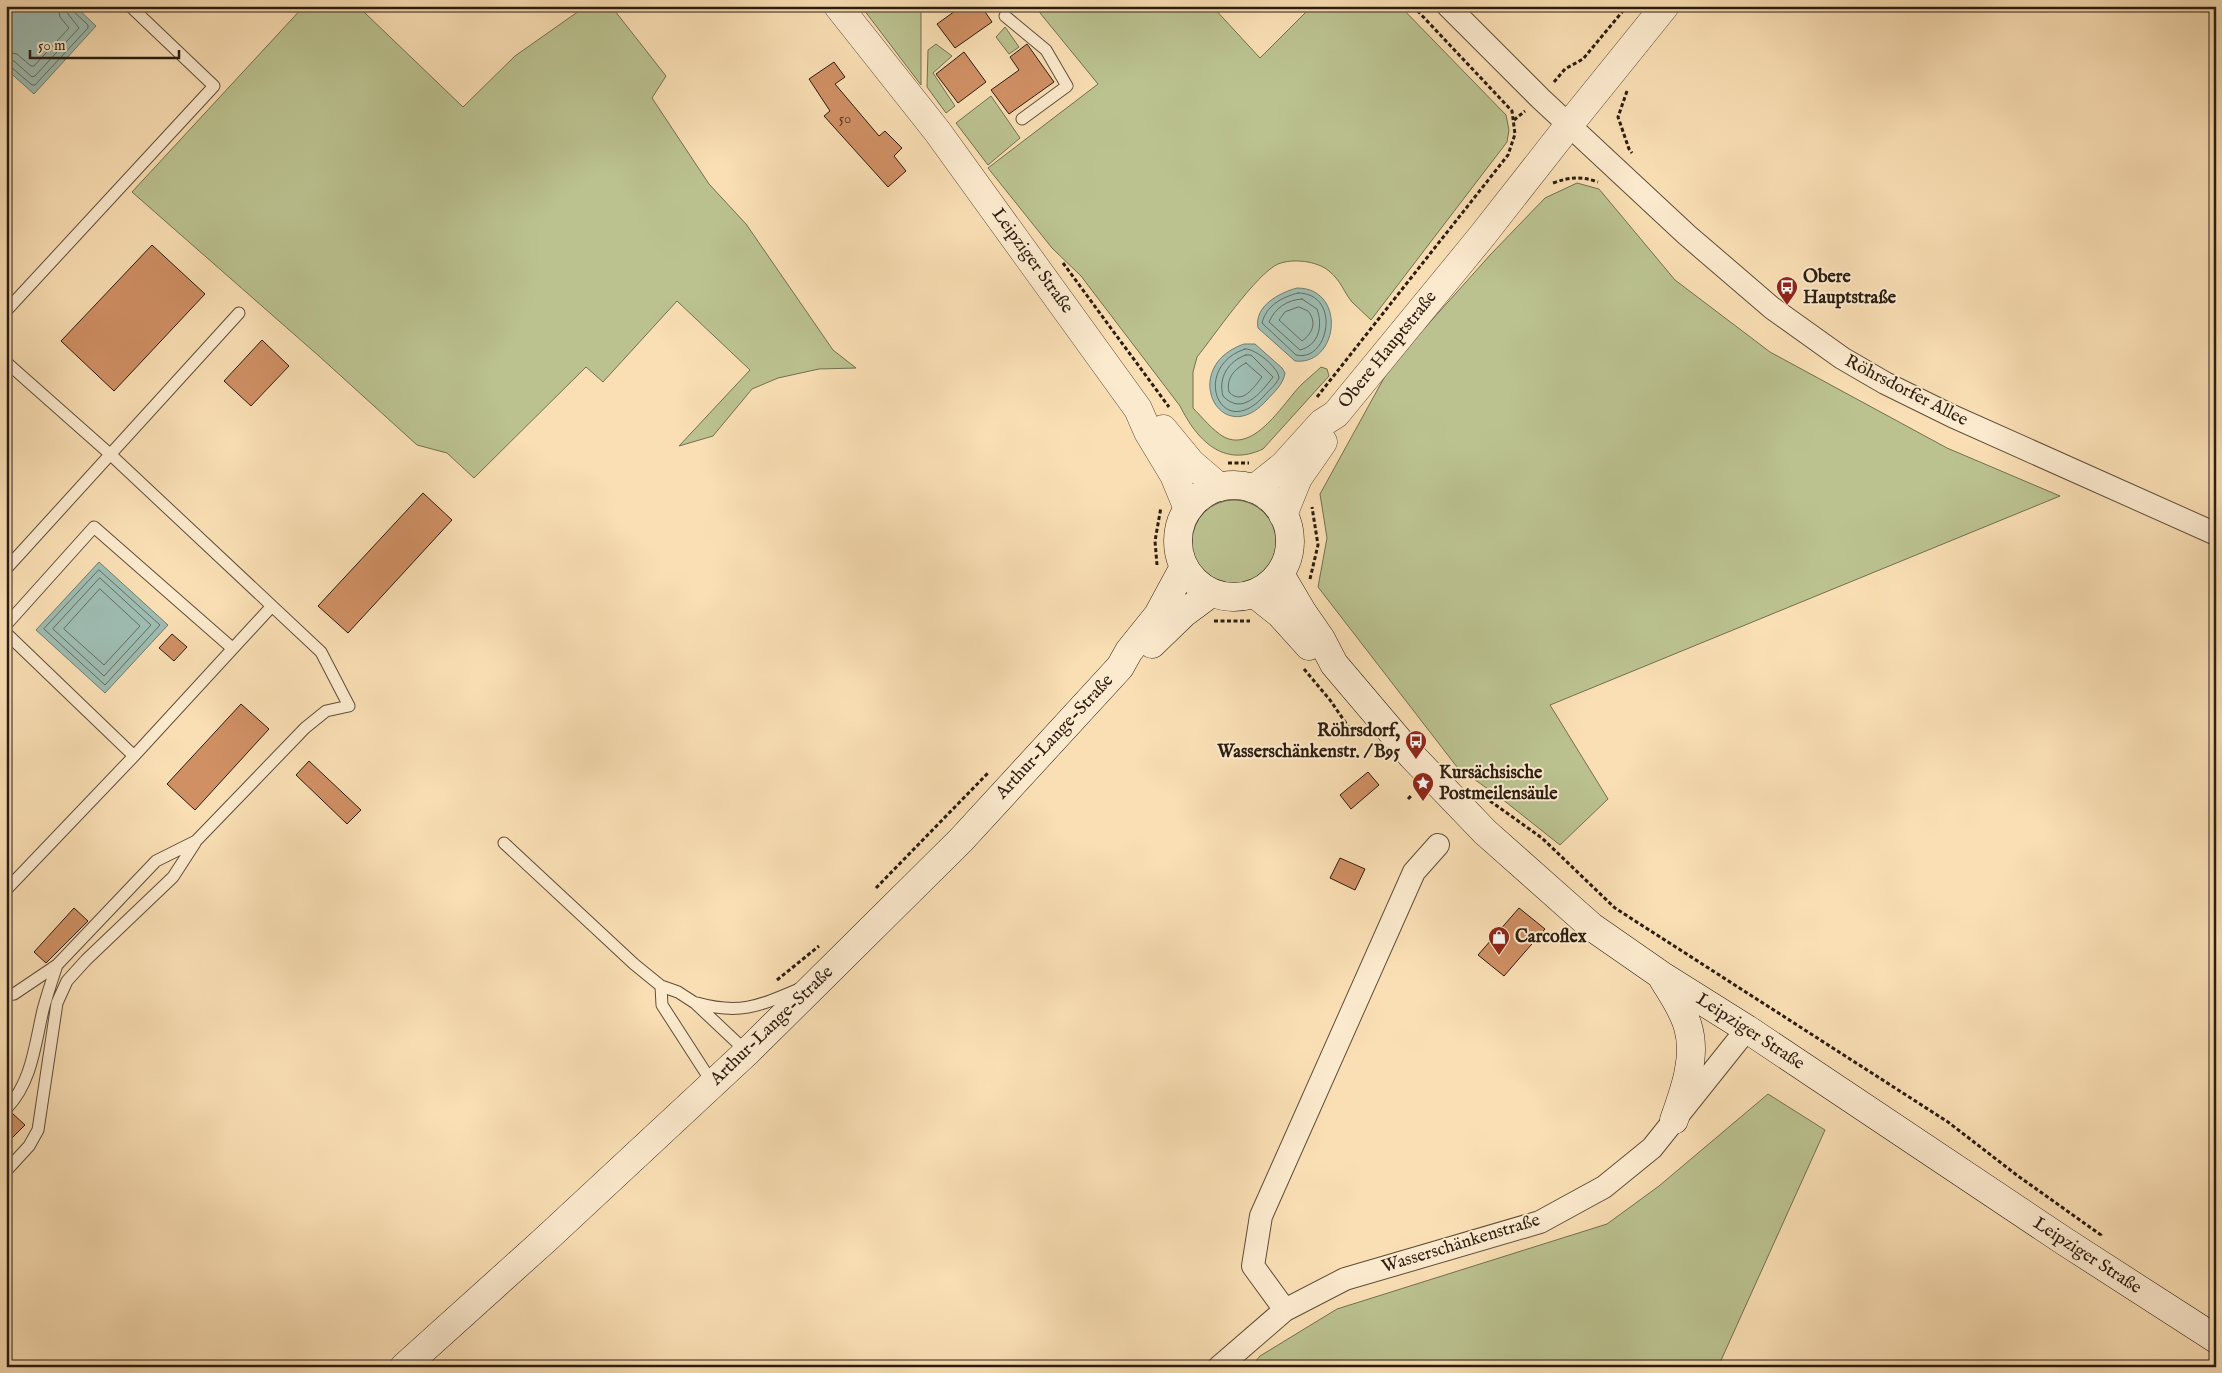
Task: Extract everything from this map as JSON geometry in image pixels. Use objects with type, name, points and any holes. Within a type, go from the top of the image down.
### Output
[{"type":"main road","name":"Leipziger Straße","points":[[838,6],[924,113],[1138,408],[1148,432],[1174,476],[1175,507]]},
{"type":"main road","name":"Obere Hauptstraße","points":[[1254,476],[1284,465],[1322,423],[1325,407],[1482,236],[1666,6]]},
{"type":"main road","name":"Obere Hauptstraße","points":[[1283,515],[1298,478],[1333,428],[1325,407]]},
{"type":"main road","name":"Leipziger Straße","points":[[1138,408],[1159,425],[1191,463],[1222,474]]},
{"type":"main road","points":[[1222,474],[1237,485],[1254,476],[1283,515],[1288,526],[1290,542],[1288,559],[1280,574],[1268,586],[1254,594],[1239,598],[1224,597],[1211,593],[1196,583],[1184,568],[1179,554],[1178,537],[1181,520],[1175,507],[1203,494],[1222,474]]},
{"type":"main road","name":"Arthur-Lange-Straße","points":[[404,1367],[546,1240],[747,1052],[961,840],[1120,667],[1128,651],[1158,615],[1184,568]]},
{"type":"main road","name":"Leipziger Straße","points":[[1280,574],[1321,639],[1334,664],[1412,756],[1485,832],[1592,927],[1661,975],[1747,1029],[2095,1262],[2216,1339]]},
{"type":"main road","name":"Arthur-Lange-Straße","points":[[1120,667],[1137,660],[1184,613],[1211,593]]},
{"type":"main road","name":"Leipziger Straße","points":[[1254,594],[1280,614],[1312,650],[1334,664]]},
{"type":"main road","points":[[1661,975],[1681,1008],[1688,1028],[1691,1052],[1682,1099],[1674,1120]]},
{"type":"street","name":"Röhrsdorfer Allee","points":[[1448,6],[1541,99],[1694,242],[1772,308],[1842,358],[1885,384],[1960,420],[2216,534]]},
{"type":"street","points":[[1285,1310],[1253,1266],[1262,1216],[1414,872],[1438,846]]},
{"type":"street","name":"Wasserschänkenstraße","points":[[1219,1367],[1285,1310],[1345,1279],[1540,1222],[1604,1187],[1652,1148],[1747,1029]]},
{"type":"lane","points":[[6,311],[214,86],[130,6]]},
{"type":"lane","points":[[1006,16],[1046,50],[1067,86],[1022,119]]},
{"type":"lane","points":[[6,569],[238,313]]},
{"type":"lane","points":[[6,362],[111,455],[321,652],[349,706],[326,711],[305,728],[196,841],[173,877],[86,960],[67,981],[58,1003],[38,1130],[29,1146],[6,1171]]},
{"type":"lane","points":[[6,625],[94,527],[232,648]]},
{"type":"lane","points":[[6,890],[134,756],[272,606]]},
{"type":"lane","points":[[6,633],[134,756]]},
{"type":"lane","points":[[6,995],[14,994],[57,966],[156,861],[196,841]]},
{"type":"lane","points":[[504,843],[634,964],[661,986],[678,992],[695,1003],[747,1052]]},
{"type":"lane","points":[[7,1108],[15,1100],[32,1064],[43,1009],[57,966]]},
{"type":"lane","points":[[695,1003],[718,1009],[746,1009],[817,982]]},
{"type":"lane","points":[[661,986],[662,1005],[713,1084]]},
{"type":"path","points":[[1325,407],[1508,155],[1515,134],[1512,111],[1413,6]]},
{"type":"path","points":[[1514,120],[1541,99],[1565,69],[1582,59],[1627,6]]},
{"type":"path","points":[[1628,90],[1618,117],[1629,149],[1635,155]]},
{"type":"path","points":[[1060,260],[1067,266],[1171,411]]},
{"type":"path","points":[[1222,474],[1232,464],[1254,476]]},
{"type":"path","points":[[1157,573],[1155,541],[1175,507]]},
{"type":"path","points":[[1300,665],[1330,700],[1352,732]]},
{"type":"path","points":[[874,891],[988,773]]},
{"type":"path","points":[[1408,799],[1412,795]]},
{"type":"path","points":[[1482,796],[1531,830],[1615,908],[1948,1122],[2018,1176],[2101,1234],[2095,1262]]},
{"type":"path","points":[[1528,836],[1531,830]]},
{"type":"path","points":[[1565,870],[1570,865]]},
{"type":"path","points":[[776,982],[826,939]]},
{"type":"green space","points":[[304,6],[354,6],[365,13],[463,107],[515,56],[586,6],[611,6],[666,76],[652,98],[709,184],[746,224],[833,350],[856,368],[819,369],[778,378],[752,389],[713,436],[679,446],[750,370],[677,301],[603,382],[586,367],[474,478],[447,453],[417,445],[132,192]]},
{"type":"green space","points":[[861,6],[921,6],[921,85]]},
{"type":"green space","points":[[1038,6],[1212,6],[1260,58],[1312,6],[1400,6],[1506,115],[1509,130],[1507,142],[1371,320],[1352,302],[1337,279],[1329,271],[1312,263],[1284,262],[1269,270],[1247,292],[1197,357],[1193,372],[1193,408],[1211,427],[1224,437],[1236,440],[1247,438],[1258,432],[1306,380],[1321,367],[1327,369],[1329,376],[1263,449],[1249,454],[1236,455],[1224,453],[1203,440],[1180,406],[1081,276],[1052,248],[988,168],[1098,84],[1036,8]]},
{"type":"green space","points":[[1005,27],[1019,47],[1009,54],[996,37]]},
{"type":"green space","points":[[936,44],[952,56],[933,73],[955,106],[946,113],[927,87],[928,50]]},
{"type":"green space","points":[[991,96],[1020,138],[988,165],[956,123]]},
{"type":"green space","points":[[1577,183],[1599,189],[1675,280],[1770,352],[1947,448],[2060,496],[1550,705],[1608,799],[1560,845],[1502,799],[1457,767],[1318,587],[1327,538],[1320,494],[1384,378],[1397,359],[1491,254],[1545,198]]},
{"type":"green space","points":[[1234,500],[1250,503],[1264,512],[1273,526],[1276,542],[1273,558],[1264,572],[1250,581],[1234,584],[1218,581],[1204,572],[1195,558],[1192,542],[1195,526],[1204,512],[1218,503]]},
{"type":"green space","points":[[1768,1094],[1825,1130],[1718,1367],[1251,1367],[1260,1356],[1337,1309],[1607,1224],[1659,1186]]},
{"type":"water","points":[[6,6],[75,6],[96,26],[34,94],[6,69]]},
{"type":"water","points":[[1297,288],[1313,291],[1324,300],[1330,312],[1331,326],[1328,340],[1321,352],[1310,359],[1295,361],[1258,328],[1258,320],[1260,313],[1269,302],[1283,293]]},
{"type":"water","points":[[1244,344],[1255,344],[1282,368],[1285,373],[1280,385],[1266,401],[1249,414],[1234,416],[1221,411],[1213,400],[1210,385],[1213,370],[1224,355]]},
{"type":"water","points":[[99,562],[168,625],[105,693],[36,630]]},
{"type":"building","points":[[962,6],[981,6],[992,22],[955,48],[937,24]]},
{"type":"building","points":[[1027,44],[1054,82],[1009,114],[991,90],[1019,70],[1010,57]]},
{"type":"building","points":[[964,52],[986,82],[958,103],[936,74]]},
{"type":"building","points":[[834,62],[845,77],[835,84],[879,136],[885,131],[902,148],[894,156],[906,171],[888,187],[824,116],[830,111],[809,79]]},
{"type":"building","points":[[152,245],[205,294],[114,391],[61,341]]},
{"type":"building","points":[[262,340],[289,366],[251,406],[224,381]]},
{"type":"building","points":[[423,493],[452,520],[348,633],[318,606]]},
{"type":"building","points":[[172,634],[187,647],[174,661],[159,648]]},
{"type":"building","points":[[241,704],[269,729],[195,810],[167,784]]},
{"type":"building","points":[[309,761],[361,810],[347,824],[296,775]]},
{"type":"building","points":[[1368,772],[1379,785],[1351,809],[1340,795]]},
{"type":"building","points":[[1340,858],[1365,869],[1355,890],[1330,878]]},
{"type":"building","points":[[74,908],[88,921],[46,963],[34,952]]},
{"type":"building","points":[[1519,908],[1545,929],[1504,976],[1478,955]]},
{"type":"building","points":[[12,1113],[25,1125],[6,1144],[6,1115]]},
{"type":"place","name":"Obere Hauptstraße","points":[[1787,306]]},
{"type":"place","name":"Röhrsdorf, Wasserschänkenstr. / B95","points":[[1416,760]]},
{"type":"place","name":"Kursächsische Postmeilensäule","points":[[1423,802]]},
{"type":"place","name":"Carcoflex","points":[[1499,956]]}]
